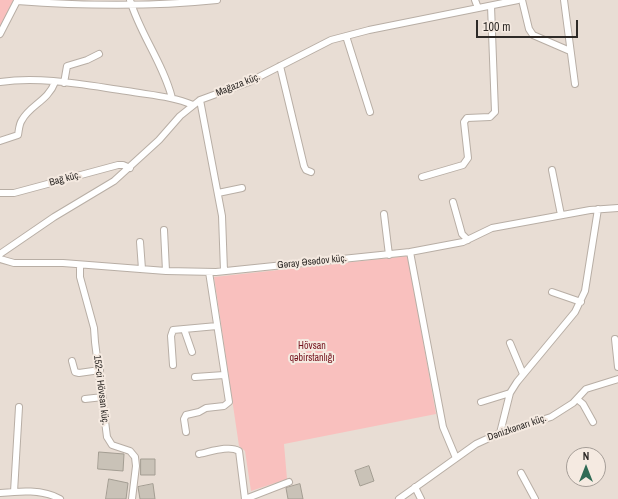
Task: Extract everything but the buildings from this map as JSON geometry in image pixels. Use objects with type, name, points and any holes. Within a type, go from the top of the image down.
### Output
[{"type":"street","points":[[0,34],[17,0],[95,6],[131,3],[218,0]]},
{"type":"street","points":[[475,0],[478,8]]},
{"type":"street","name":"Mağaza küç.","points":[[0,254],[54,217],[114,181],[130,168],[193,105],[200,100],[250,82],[331,40],[518,0]]},
{"type":"street","points":[[522,0],[529,29],[533,35],[570,51]]},
{"type":"street","points":[[564,0],[575,84]]},
{"type":"street","points":[[131,3],[137,20],[156,55],[168,82],[172,98]]},
{"type":"street","points":[[422,176],[463,165],[467,162],[468,158],[464,122],[467,118],[490,117],[495,112],[491,6]]},
{"type":"street","points":[[346,36],[370,112]]},
{"type":"street","points":[[64,83],[67,66],[87,60],[99,54]]},
{"type":"street","points":[[280,66],[304,166],[306,170],[311,172]]},
{"type":"street","points":[[0,82],[20,79],[64,83],[172,98],[193,105]]},
{"type":"street","points":[[0,141],[18,135],[20,121],[45,99],[55,82]]},
{"type":"street","points":[[200,100],[222,216],[224,271]]},
{"type":"street","name":"Bağ küç.","points":[[0,193],[14,193],[118,165],[123,165],[130,168]]},
{"type":"street","points":[[552,170],[561,216]]},
{"type":"street","points":[[218,193],[242,188]]},
{"type":"street","points":[[453,202],[462,234],[468,240]]},
{"type":"street","name":"Gəray Əsədov küç.","points":[[0,259],[14,263],[80,265],[166,271],[224,271],[410,252],[468,240],[492,228],[598,209],[618,208]]},
{"type":"street","points":[[500,432],[510,394],[524,374],[575,312],[580,302],[589,267],[598,209]]},
{"type":"street","points":[[384,214],[389,255]]},
{"type":"street","points":[[164,230],[166,271]]},
{"type":"street","points":[[140,242],[142,269]]},
{"type":"street","points":[[410,252],[443,427],[456,458]]},
{"type":"street","name":"152-ci Hövsan küç.","points":[[80,265],[80,277],[94,328],[109,442],[112,445],[130,451],[135,457],[136,466],[132,499]]},
{"type":"street","points":[[186,432],[184,419],[186,415],[199,412],[206,408],[227,405],[229,402],[209,272]]},
{"type":"street","points":[[552,292],[580,302]]},
{"type":"street","points":[[173,365],[172,332],[184,329],[217,326]]},
{"type":"street","points":[[184,329],[192,352]]},
{"type":"street","points":[[615,339],[618,367]]},
{"type":"street","points":[[510,343],[524,374]]},
{"type":"street","points":[[72,361],[75,372],[79,374],[100,370]]},
{"type":"street","points":[[195,377],[224,375]]},
{"type":"street","name":"Dənizkənarı küç.","points":[[399,499],[476,444],[500,432],[551,416],[573,404],[581,392],[586,389],[618,379]]},
{"type":"street","points":[[481,402],[510,394]]},
{"type":"street","points":[[85,399],[103,397]]},
{"type":"street","points":[[577,399],[583,404],[593,422]]},
{"type":"street","points":[[14,492],[19,407]]},
{"type":"street","points":[[199,454],[230,449],[239,451],[245,499],[289,482]]},
{"type":"street","points":[[521,473],[535,499]]},
{"type":"street","points":[[415,487],[421,499]]},
{"type":"street","points":[[0,493],[14,492],[46,494],[60,499]]},
{"type":"green space","points":[[0,0],[14,0],[0,30]]},
{"type":"green space","name":"Hövsan qəbirstanlığı","points":[[408,256],[436,414],[284,444],[287,479],[251,491],[245,451],[239,446],[214,277]]}]
